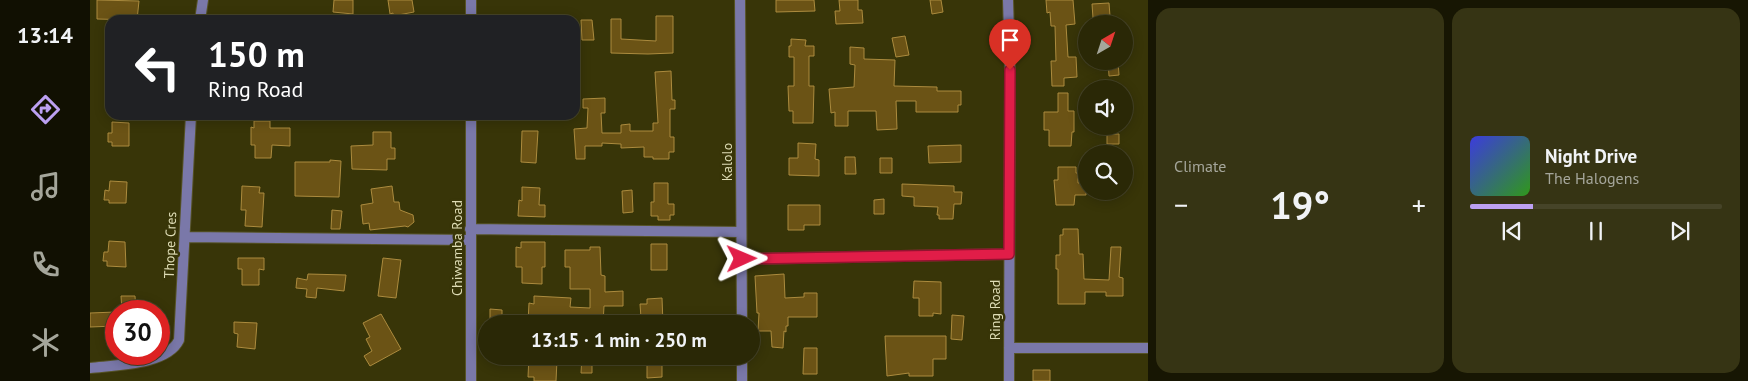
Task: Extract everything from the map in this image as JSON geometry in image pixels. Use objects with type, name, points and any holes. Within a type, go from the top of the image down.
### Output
[{"type":"street","points":[[201,15],[203,0]]},
{"type":"street","points":[[471,0],[471,15]]},
{"type":"street","name":"Kalolo","points":[[740,0],[742,315]]},
{"type":"street","name":"Ring Road","points":[[1008,0],[1010,70],[1009,381]]},
{"type":"street","name":"Thope Cres","points":[[90,368],[147,360],[170,352],[176,346],[180,331],[191,120]]},
{"type":"street","name":"Chiwamba Road","points":[[470,120],[471,381]]},
{"type":"street","points":[[470,229],[741,232]]},
{"type":"street","points":[[184,237],[470,240]]},
{"type":"street","points":[[742,259],[1009,254]]},
{"type":"street","points":[[1009,348],[1148,348]]},
{"type":"street","points":[[742,365],[742,381]]},
{"type":"building","points":[[97,0],[139,1],[138,15],[105,15],[105,19],[97,19]]},
{"type":"building","points":[[334,0],[353,0],[353,14],[333,12]]},
{"type":"building","points":[[388,0],[412,0],[414,12],[398,15],[390,14]]},
{"type":"building","points":[[776,0],[814,0],[815,11],[776,12]]},
{"type":"building","points":[[839,0],[858,0],[858,10],[862,10],[863,23],[836,24],[835,11],[840,11]]},
{"type":"building","points":[[930,0],[941,0],[943,12],[932,14]]},
{"type":"building","points":[[1046,0],[1073,0],[1075,24],[1066,25],[1068,57],[1076,57],[1077,77],[1064,78],[1064,86],[1052,86],[1051,61],[1056,61],[1055,26],[1051,26],[1050,12],[1047,13]]},
{"type":"building","points":[[1109,3],[1110,15],[1093,15],[1092,4]]},
{"type":"building","points":[[656,16],[673,16],[673,53],[611,53],[611,19],[621,19],[621,39],[656,41]]},
{"type":"building","points":[[581,20],[592,20],[594,40],[582,40]]},
{"type":"building","points":[[905,36],[909,55],[896,57],[892,38]]},
{"type":"building","points":[[791,39],[806,40],[805,46],[814,46],[814,56],[809,56],[809,86],[814,86],[813,123],[793,123],[793,111],[789,111],[788,86],[794,86],[794,57],[789,57]]},
{"type":"building","points":[[850,47],[864,48],[864,59],[895,60],[894,86],[937,87],[937,91],[961,91],[961,105],[958,105],[958,112],[916,112],[916,101],[896,101],[897,129],[877,130],[876,111],[848,111],[848,126],[835,126],[835,112],[831,113],[829,89],[854,87],[855,65],[850,64]]},
{"type":"building","points":[[1109,70],[1119,70],[1119,75],[1109,76]]},
{"type":"building","points":[[671,71],[672,100],[675,100],[675,109],[670,109],[670,137],[674,137],[674,152],[669,152],[669,159],[644,157],[644,147],[621,148],[621,144],[602,143],[602,146],[585,146],[585,159],[576,159],[574,129],[587,128],[588,108],[583,108],[583,99],[605,98],[605,113],[601,113],[602,133],[621,133],[621,125],[630,124],[630,131],[653,131],[653,123],[658,123],[655,72]]},
{"type":"building","points":[[1058,93],[1068,93],[1068,111],[1074,111],[1074,132],[1072,132],[1071,146],[1049,146],[1049,130],[1044,130],[1044,112],[1058,112]]},
{"type":"building","points":[[254,121],[270,121],[270,128],[290,128],[290,146],[272,145],[271,158],[255,158],[255,145],[251,145],[251,127],[254,128]]},
{"type":"building","points":[[112,122],[129,123],[129,146],[112,146],[112,142],[108,142],[108,133],[112,133]]},
{"type":"building","points":[[522,131],[538,131],[536,163],[521,162]]},
{"type":"building","points":[[373,132],[391,132],[391,148],[395,148],[395,159],[387,159],[387,170],[352,169],[351,146],[373,145]]},
{"type":"building","points":[[1107,135],[1119,135],[1119,144],[1107,144]]},
{"type":"building","points":[[798,143],[816,144],[815,159],[819,160],[819,176],[789,175],[789,158],[798,158]]},
{"type":"building","points":[[961,145],[961,162],[929,163],[928,146]]},
{"type":"building","points":[[845,157],[855,157],[856,174],[845,174]]},
{"type":"building","points":[[880,158],[892,158],[892,173],[880,173]]},
{"type":"building","points":[[330,160],[341,161],[339,197],[295,196],[295,162],[330,162]]},
{"type":"building","points":[[1058,167],[1076,167],[1076,173],[1078,173],[1078,195],[1075,195],[1074,205],[1056,205],[1054,180],[1058,180]]},
{"type":"building","points":[[110,181],[127,182],[126,203],[109,203],[109,200],[104,200],[105,190],[109,191]]},
{"type":"building","points":[[654,183],[668,183],[668,204],[674,204],[674,215],[670,215],[670,220],[658,220],[658,216],[651,216],[651,202],[654,202]]},
{"type":"building","points":[[902,184],[954,186],[954,192],[962,192],[961,204],[954,204],[953,219],[939,219],[939,215],[937,215],[938,207],[914,206],[914,197],[902,196]]},
{"type":"building","points":[[242,186],[260,187],[259,193],[264,193],[262,227],[245,226],[246,210],[241,210]]},
{"type":"building","points":[[392,186],[394,202],[399,202],[400,210],[413,215],[414,222],[408,227],[370,230],[369,223],[363,224],[361,205],[373,203],[371,189]]},
{"type":"building","points":[[522,187],[540,188],[539,205],[545,205],[545,217],[518,216],[519,200],[522,201]]},
{"type":"building","points":[[632,190],[633,212],[623,213],[622,191]]},
{"type":"building","points":[[884,199],[884,214],[874,214],[874,200]]},
{"type":"building","points":[[788,205],[820,205],[820,225],[804,225],[804,230],[788,230]]},
{"type":"building","points":[[332,210],[342,211],[340,229],[331,229]]},
{"type":"building","points":[[1063,229],[1078,229],[1079,254],[1083,254],[1084,279],[1109,280],[1111,247],[1121,247],[1119,277],[1123,278],[1123,296],[1106,296],[1106,292],[1085,292],[1085,304],[1058,304],[1056,255],[1060,255],[1060,235],[1063,235]]},
{"type":"building","points":[[109,241],[125,242],[126,267],[107,266],[107,261],[103,261],[104,252],[108,252]]},
{"type":"building","points":[[521,242],[545,242],[545,267],[542,267],[542,284],[522,283],[522,267],[516,267],[516,247],[521,248]]},
{"type":"building","points":[[651,244],[667,244],[667,270],[651,270]]},
{"type":"building","points":[[590,247],[600,247],[601,275],[605,276],[605,292],[623,291],[623,306],[604,306],[604,315],[528,315],[529,303],[534,304],[534,296],[571,298],[570,307],[590,308],[590,289],[570,289],[570,267],[565,267],[565,250],[590,250]]},
{"type":"building","points":[[238,258],[264,258],[264,270],[259,269],[259,285],[242,285],[242,269],[238,269]]},
{"type":"building","points":[[383,258],[401,260],[396,298],[378,296]]},
{"type":"building","points":[[308,274],[346,275],[344,291],[317,288],[316,298],[306,297],[307,289],[296,288],[297,278],[307,280]]},
{"type":"building","points":[[784,274],[785,298],[804,297],[804,293],[817,293],[817,317],[788,317],[788,326],[786,326],[786,332],[784,331],[783,348],[772,347],[771,331],[760,331],[755,276]]},
{"type":"building","points":[[914,281],[941,282],[941,314],[933,313],[933,316],[919,316],[919,298],[913,298]]},
{"type":"building","points":[[121,296],[135,296],[135,300],[121,300]]},
{"type":"building","points":[[662,298],[663,315],[641,315],[640,304],[647,304],[647,299]]},
{"type":"building","points":[[490,309],[502,310],[502,315],[490,315]]},
{"type":"building","points":[[105,312],[105,326],[90,327],[90,313]]},
{"type":"building","points":[[381,314],[401,349],[370,366],[364,356],[372,351],[366,339],[370,337],[363,323]]},
{"type":"building","points":[[952,315],[964,316],[962,340],[951,339]]},
{"type":"building","points":[[234,322],[257,323],[255,349],[237,347],[238,334],[234,333]]},
{"type":"building","points":[[885,336],[946,336],[946,359],[933,359],[933,376],[909,376],[909,373],[887,376]]},
{"type":"building","points":[[804,348],[817,348],[817,374],[803,374]]},
{"type":"building","points":[[529,365],[557,365],[556,381],[534,381],[534,377],[528,377]]},
{"type":"building","points":[[581,365],[592,365],[592,373],[581,373]]},
{"type":"building","points":[[647,365],[662,365],[662,377],[647,378]]},
{"type":"building","points":[[1033,370],[1050,370],[1050,381],[1033,381]]},
{"type":"route","points":[[742,259],[1009,254],[1010,70]]}]
